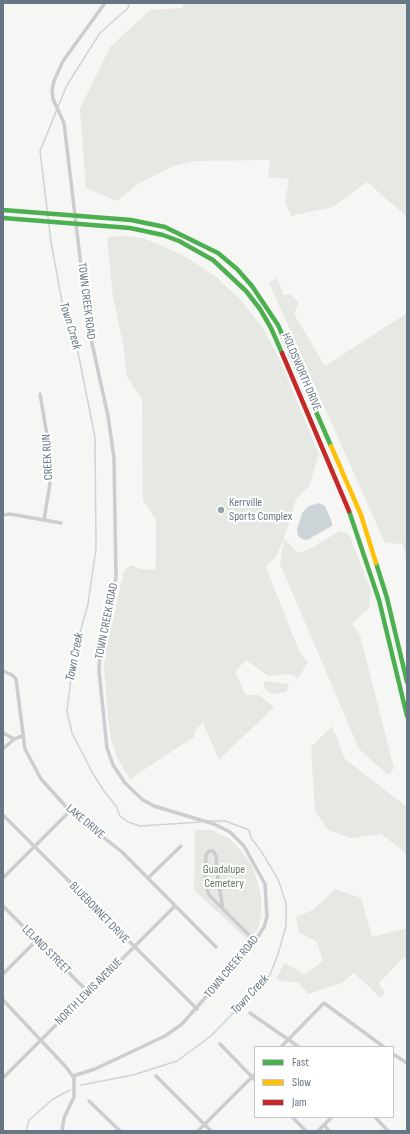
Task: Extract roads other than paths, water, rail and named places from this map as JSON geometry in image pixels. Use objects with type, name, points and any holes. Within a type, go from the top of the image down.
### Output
[{"type":"main road","name":"HOLDSWORTH DRIVE","points":[[3,210],[131,220],[165,227],[200,242],[218,253],[236,269],[263,300],[278,325],[361,515],[375,557],[407,682]]},
{"type":"main road","name":"HOLDSWORTH DRIVE","points":[[3,218],[130,228],[163,235],[196,249],[213,260],[231,275],[260,309],[271,328],[337,481],[368,559],[407,716]]},
{"type":"main road","points":[[337,481],[344,478]]},
{"type":"street","name":"TOWN CREEK ROAD","points":[[73,1076],[95,1068],[165,1036],[182,1024],[197,1009],[255,941],[264,927],[267,917],[265,884],[244,846],[230,832],[211,822],[154,806],[143,800],[125,784],[113,765],[107,748],[99,671],[100,652],[116,577],[114,458],[108,416],[88,325],[64,123],[52,90],[58,72],[74,45],[105,3]]},
{"type":"street","name":"CREEK RUN","points":[[40,394],[49,447],[50,483],[44,520]]},
{"type":"street","points":[[3,515],[10,514],[61,523]]},
{"type":"street","name":"LAKE DRIVE","points":[[3,671],[12,675],[16,679],[22,736],[26,753],[38,775],[70,810],[122,852],[216,947]]},
{"type":"street","points":[[3,733],[14,739]]},
{"type":"street","points":[[3,749],[14,739],[22,736]]},
{"type":"street","points":[[3,878],[70,810]]},
{"type":"street","name":"BLUEBONNET DRIVE","points":[[3,815],[133,948],[197,1009]]},
{"type":"street","points":[[148,878],[181,846]]},
{"type":"street","points":[[223,909],[216,856],[214,852],[211,851],[206,855],[205,887],[209,895],[223,909],[255,941]]},
{"type":"street","name":"LELAND STREET","points":[[3,906],[89,993]]},
{"type":"street","name":"NORTH LEWIS AVENUE","points":[[3,1078],[175,906]]},
{"type":"street","points":[[3,974],[37,940]]},
{"type":"street","points":[[3,1000],[42,1040],[73,1076],[75,1092],[64,1118],[62,1131]]},
{"type":"street","points":[[282,1046],[324,1004],[383,1046]]},
{"type":"street","points":[[250,1012],[298,1046]]},
{"type":"street","points":[[198,1131],[254,1077],[220,1044]]},
{"type":"street","points":[[394,1056],[407,1064]]},
{"type":"street","points":[[156,1076],[211,1131]]},
{"type":"street","points":[[89,1101],[120,1131]]},
{"type":"street","points":[[293,1118],[306,1131]]},
{"type":"street","points":[[318,1131],[331,1118]]},
{"type":"street","points":[[376,1118],[388,1131]]},
{"type":"street","points":[[324,1125],[330,1131]]},
{"type":"waterway","name":"Town Creek","points":[[129,3],[128,8],[100,33],[67,85],[40,151],[51,242],[62,302],[77,347],[95,437],[96,548],[88,604],[74,654],[67,711],[72,733],[92,772],[116,806],[120,816],[128,822],[140,826],[201,822]]},
{"type":"waterway","name":"Town Creek","points":[[81,1085],[133,1075],[177,1061],[211,1036],[270,975],[286,926],[286,903],[278,879],[261,851],[251,838],[249,830],[225,821],[207,821]]},
{"type":"waterway","name":"Town Creek","points":[[26,1131],[29,1120],[53,1099],[70,1090]]},
{"type":"place","name":"Kerrville Sports Complex","points":[[221,510]]},
{"type":"park label","name":"Guadalupe Cemetery","points":[[224,877]]}]
